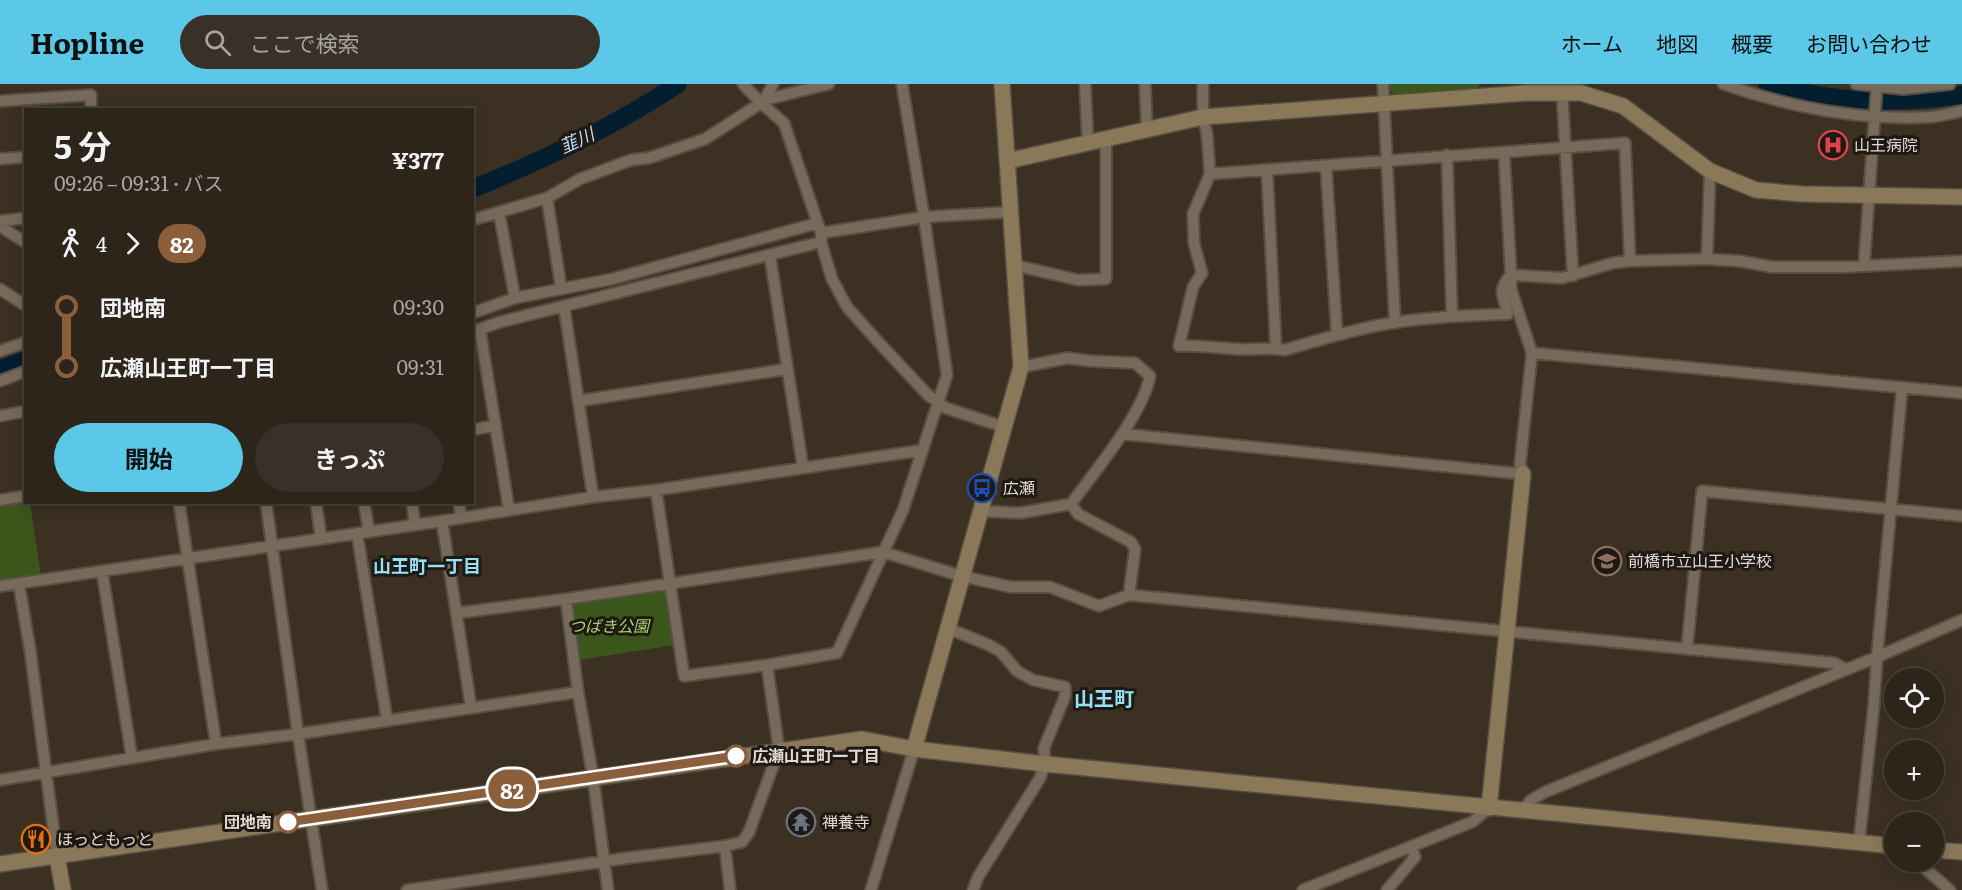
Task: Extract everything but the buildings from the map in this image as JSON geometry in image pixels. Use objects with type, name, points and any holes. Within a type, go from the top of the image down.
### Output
[{"type":"street","points":[[743,84],[784,123],[820,233],[832,279],[847,307],[928,395],[946,408],[1004,427]]},
{"type":"street","points":[[762,102],[773,84]]},
{"type":"street","points":[[474,219],[547,198],[580,179],[631,160],[649,158],[705,139],[762,102],[829,84]]},
{"type":"street","points":[[656,489],[684,676],[837,653],[903,510],[947,375],[902,84]]},
{"type":"street","points":[[871,890],[914,749],[1021,367],[1002,84]]},
{"type":"street","points":[[1085,84],[1088,142]]},
{"type":"street","points":[[1145,84],[1147,130]]},
{"type":"street","points":[[1203,84],[1203,117],[1207,134],[1210,174],[1193,214],[1194,243],[1202,273],[1192,287],[1179,346],[1205,345],[1238,349],[1276,348],[1285,350],[1337,334],[1395,323],[1452,316],[1508,314],[1502,289],[1503,283],[1512,275],[1562,278],[1613,263],[1630,261],[1707,259],[1739,261],[1773,267],[1864,266],[1962,261]]},
{"type":"street","points":[[1383,84],[1395,323]]},
{"type":"street","points":[[1723,84],[1764,98],[1822,111],[1932,117],[1962,111]]},
{"type":"street","points":[[1856,84],[1903,89],[1946,84]]},
{"type":"street","points":[[1864,266],[1877,86]]},
{"type":"street","points":[[1007,161],[1203,117],[1384,104],[1485,90],[1562,92],[1593,95],[1623,106],[1710,171],[1756,190],[1802,194],[1962,197]]},
{"type":"street","points":[[1562,92],[1573,276]]},
{"type":"street","points":[[0,101],[91,95],[92,108]]},
{"type":"street","points":[[1014,265],[1078,280],[1106,279],[1106,138]]},
{"type":"street","points":[[1210,174],[1625,143],[1630,261]]},
{"type":"street","points":[[1303,890],[1472,822],[1489,808],[1523,474],[1520,464],[1532,353],[1510,289],[1512,275],[1504,152]]},
{"type":"street","points":[[1447,155],[1452,316]]},
{"type":"street","points":[[0,159],[24,157]]},
{"type":"street","points":[[1326,166],[1337,334]]},
{"type":"street","points":[[1267,170],[1276,348]]},
{"type":"street","points":[[1707,259],[1710,171]]},
{"type":"street","points":[[547,198],[561,287]]},
{"type":"street","points":[[499,212],[516,298]]},
{"type":"street","points":[[474,312],[516,298],[561,287],[612,279],[820,233],[924,218],[1010,212]]},
{"type":"street","points":[[0,221],[24,218]]},
{"type":"street","points":[[0,226],[24,242]]},
{"type":"street","points":[[509,510],[496,425],[476,331],[500,322],[770,256],[820,233]]},
{"type":"street","points":[[770,256],[803,468]]},
{"type":"street","points":[[0,289],[24,305]]},
{"type":"street","points":[[564,306],[593,497]]},
{"type":"street","points":[[0,351],[24,343]]},
{"type":"street","points":[[1532,353],[1962,393]]},
{"type":"street","points":[[980,511],[1020,513],[1071,504],[1122,434],[1147,389],[1149,376],[1135,363],[1068,358],[1021,367]]},
{"type":"street","points":[[578,401],[788,369]]},
{"type":"street","points":[[0,381],[24,372]]},
{"type":"street","points":[[1859,843],[1874,704],[1902,388]]},
{"type":"street","points":[[0,417],[24,411]]},
{"type":"street","points":[[474,430],[496,425]]},
{"type":"street","points":[[1122,434],[1523,474]]},
{"type":"street","points":[[0,586],[923,450]]},
{"type":"street","points":[[1687,649],[1702,491],[1962,516]]},
{"type":"street","points":[[0,500],[24,496]]},
{"type":"street","points":[[179,504],[216,744]]},
{"type":"street","points":[[266,504],[322,890]]},
{"type":"street","points":[[316,504],[321,538]]},
{"type":"street","points":[[364,504],[369,532]]},
{"type":"street","points":[[412,504],[415,525]]},
{"type":"street","points":[[459,504],[461,518]]},
{"type":"street","points":[[1071,504],[1078,514],[1131,542],[1135,549],[1129,595]]},
{"type":"street","points":[[442,521],[471,707]]},
{"type":"street","points":[[357,533],[387,720]]},
{"type":"street","points":[[457,613],[883,552],[961,576],[1011,587],[1050,587],[1099,606],[1129,595],[1834,663],[1845,669]]},
{"type":"street","points":[[102,572],[132,758]]},
{"type":"street","points":[[19,585],[63,890]]},
{"type":"street","points":[[566,599],[608,890]]},
{"type":"street","points":[[1522,811],[1531,800],[1545,792],[1962,620]]},
{"type":"street","points":[[947,628],[1001,652],[1017,671],[1033,680],[1065,687],[1065,696],[1044,748],[1045,764],[1040,778],[978,877],[973,890]]},
{"type":"street","points":[[408,890],[738,844],[745,839],[779,750],[767,665]]},
{"type":"street","points":[[0,780],[216,744],[578,692]]},
{"type":"street","points":[[0,864],[862,739],[914,749],[1045,764],[1884,845]]},
{"type":"street","points":[[725,846],[730,890]]},
{"type":"street","points":[[1387,890],[1416,857],[1412,847]]},
{"type":"street","points":[[1944,851],[1962,852]]},
{"type":"street","points":[[1929,872],[1950,890]]},
{"type":"green space","points":[[1389,84],[1480,84],[1476,89],[1394,94],[1389,90]]},
{"type":"green space","points":[[24,501],[24,504],[30,504],[41,575],[0,582],[0,505]]},
{"type":"green space","name":"つばき公園","points":[[663,590],[668,594],[675,645],[579,660],[571,606],[574,602]]},
{"type":"waterway","name":"韮川","points":[[474,188],[578,142],[678,84]]},
{"type":"waterway","name":"韮川","points":[[1767,84],[1815,95],[1864,100],[1913,100],[1962,95]]},
{"type":"waterway","name":"韮川","points":[[0,369],[24,361]]},
{"type":"bus line","name":"82","points":[[288,822],[736,756]]},
{"type":"place","name":"山王病院","points":[[1833,145]]},
{"type":"place","name":"広瀬","points":[[982,488]]},
{"type":"place","name":"前橋市立山王小学校","points":[[1607,561]]},
{"type":"place","name":"広瀬山王町一丁目","points":[[736,756]]},
{"type":"place","name":"団地南","points":[[288,822]]},
{"type":"place","name":"禅養寺","points":[[801,822]]},
{"type":"place","name":"ほっともっと","points":[[36,839]]},
{"type":"district","name":"山王町一丁目","points":[[427,567]]},
{"type":"district","name":"山王町","points":[[1104,699]]}]
